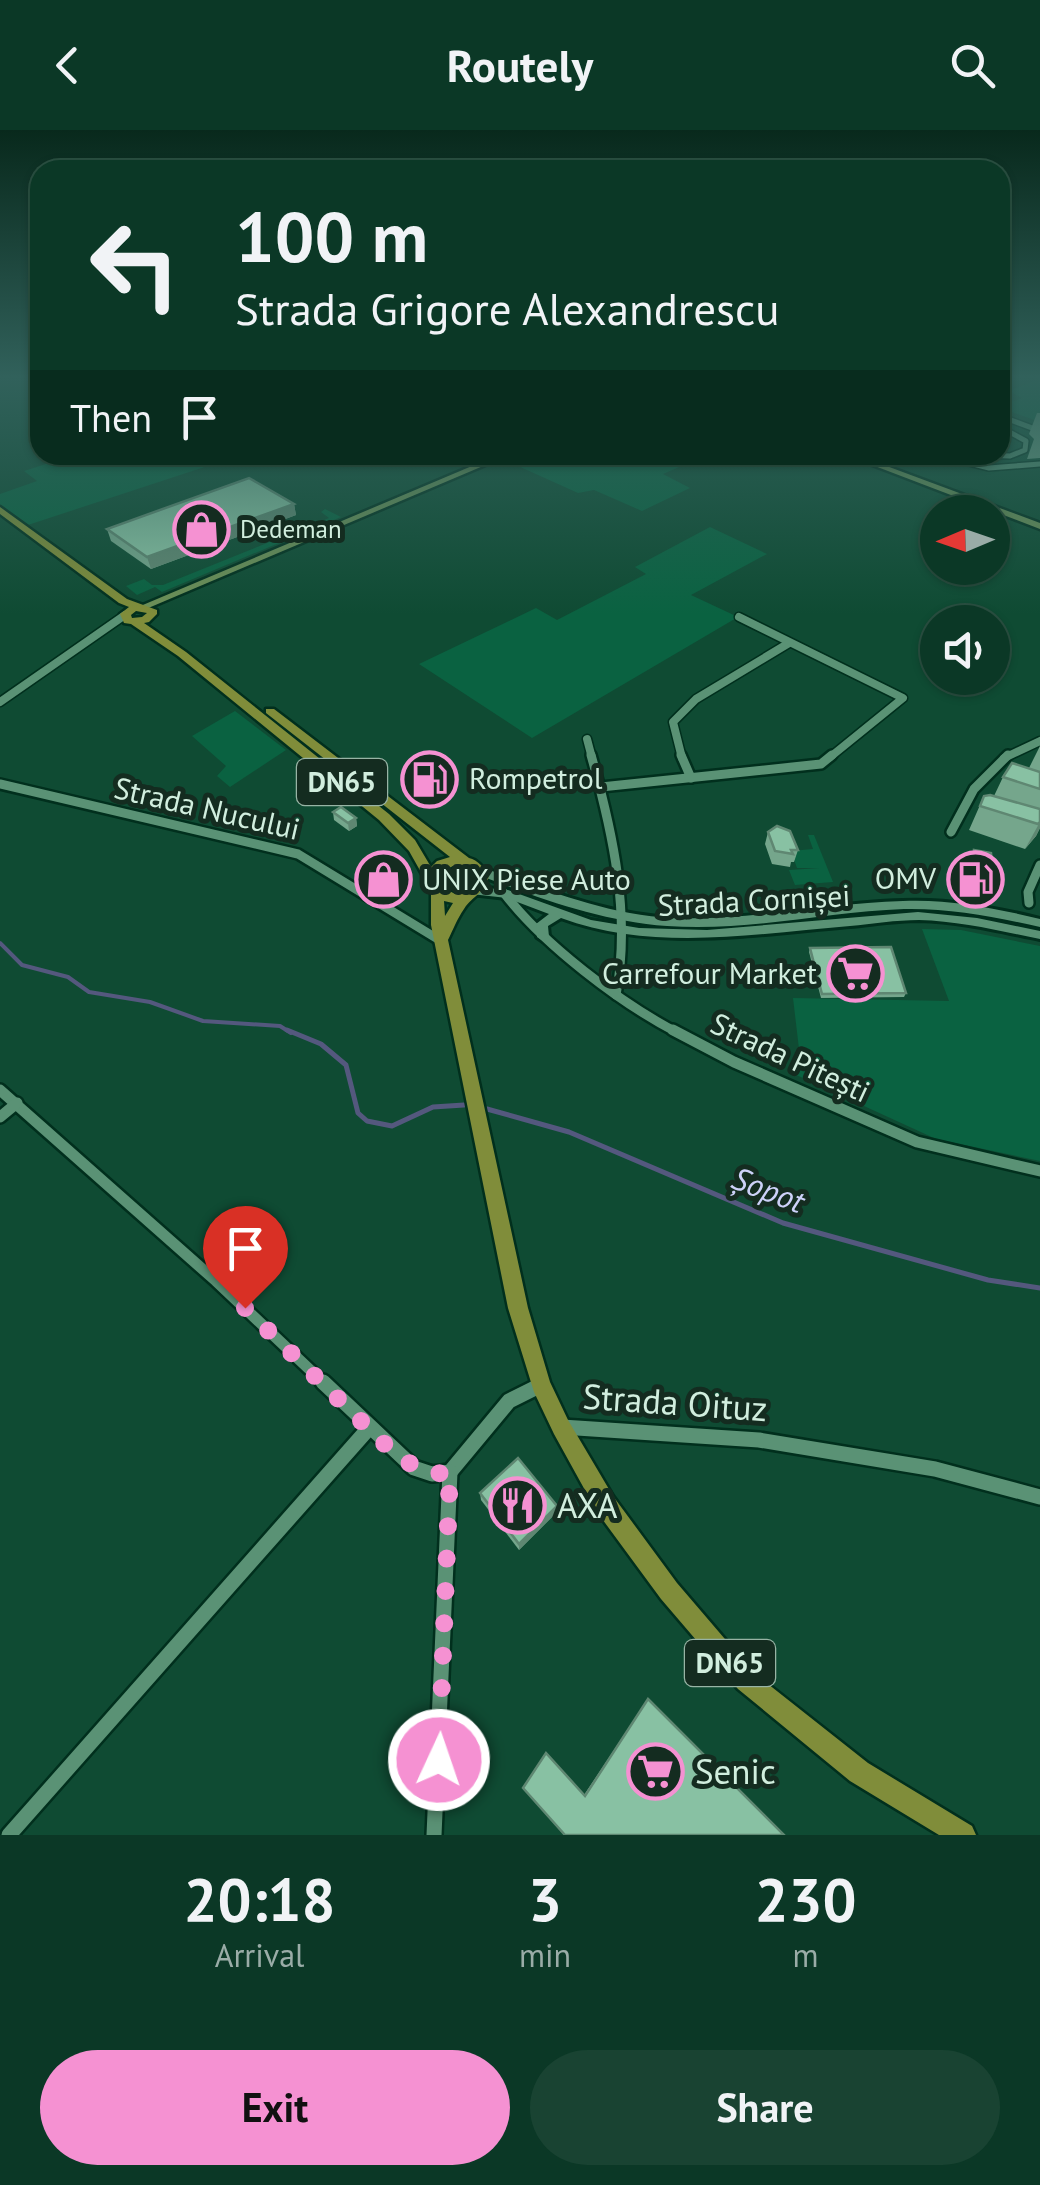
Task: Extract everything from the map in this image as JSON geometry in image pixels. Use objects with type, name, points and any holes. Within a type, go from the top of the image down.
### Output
[{"type":"main road","points":[[129,618],[482,465]]},
{"type":"main road","points":[[860,465],[940,495]]},
{"type":"main road","points":[[876,465],[1040,529]]},
{"type":"main road","name":"DN65","points":[[0,510],[123,602],[147,611],[397,829],[434,885]]},
{"type":"main road","name":"DN65","points":[[0,518],[129,618],[243,696],[465,862]]},
{"type":"main road","points":[[1010,520],[1040,529]]},
{"type":"main road","points":[[441,941],[453,913],[471,894],[482,882],[480,870],[465,862],[440,866],[434,885],[449,897],[471,894]]},
{"type":"main road","name":"Strada Oituz","points":[[434,885],[441,941],[518,1308],[541,1384],[561,1427]]},
{"type":"main road","name":"DN65","points":[[561,1427],[606,1504],[657,1575],[746,1681],[859,1772],[963,1835]]},
{"type":"street","points":[[977,465],[989,468],[1040,464]]},
{"type":"street","points":[[601,788],[821,764],[903,698],[740,616]]},
{"type":"street","points":[[0,702],[129,618]]},
{"type":"street","points":[[691,778],[677,745],[673,722],[696,699],[789,642]]},
{"type":"street","points":[[587,739],[601,788],[621,923],[622,969],[616,995]]},
{"type":"street","points":[[951,832],[961,806],[989,772],[1028,744],[1040,741]]},
{"type":"street","name":"Strada Nucului","points":[[0,784],[84,807],[278,847],[321,865],[401,922],[441,941]]},
{"type":"street","points":[[961,806],[977,810]]},
{"type":"street","points":[[1029,903],[1028,892],[1040,865]]},
{"type":"street","name":"Strada Cornișei","points":[[480,870],[556,902],[621,923]]},
{"type":"street","name":"Strada Cornișei","points":[[471,894],[504,893],[558,914],[706,934],[918,916],[976,916],[1040,923]]},
{"type":"street","name":"Strada Pitești","points":[[504,893],[544,937],[616,995],[717,1053],[918,1142],[1040,1171]]},
{"type":"street","points":[[544,937],[542,924],[558,914]]},
{"type":"street","name":"Strada Cornișei","points":[[976,916],[1040,934]]},
{"type":"street","points":[[0,1090],[216,1280],[414,1468],[432,1474],[450,1472]]},
{"type":"street","points":[[0,1117],[17,1103]]},
{"type":"street","points":[[434,1835],[450,1472],[509,1400],[541,1384]]},
{"type":"street","name":"Strada Oituz","points":[[561,1427],[759,1440],[935,1469],[1040,1498]]},
{"type":"street","points":[[0,1828],[7,1835],[369,1428]]},
{"type":"green space","points":[[43,465],[211,465],[28,525],[0,505],[0,494],[37,481],[24,471]]},
{"type":"green space","points":[[516,465],[684,465],[663,474],[690,488],[642,511],[594,490],[578,493]]},
{"type":"green space","points":[[325,509],[341,517],[162,592],[155,587],[137,595],[126,586],[144,579],[152,585],[163,585],[329,518],[321,512]]},
{"type":"green space","points":[[710,527],[767,554],[691,595],[738,617],[532,738],[419,664],[536,608],[557,620],[646,574],[635,567]]},
{"type":"green space","points":[[235,711],[286,750],[230,787],[217,776],[226,766],[192,736]]},
{"type":"green space","points":[[808,835],[814,835],[833,882],[795,885],[789,870],[819,868],[797,868],[791,851],[813,849]]},
{"type":"green space","points":[[922,929],[961,930],[1040,946],[1040,1161],[936,1139],[792,1073],[799,1049],[793,998],[949,1001]]},
{"type":"building","name":"Dedeman","points":[[249,478],[294,504],[147,557],[107,529]]},
{"type":"building","points":[[430,762],[440,769],[429,776],[418,768]]},
{"type":"building","points":[[1012,763],[1040,772],[1040,789],[1003,777]]},
{"type":"building","points":[[984,796],[1040,809],[1040,822],[980,806]]},
{"type":"building","points":[[341,807],[356,818],[348,823],[333,812]]},
{"type":"building","points":[[777,826],[790,831],[798,850],[791,850],[793,854],[775,851],[768,832]]},
{"type":"building","points":[[974,850],[991,853],[994,879],[970,875],[969,855],[974,856]]},
{"type":"building","name":"Carrefour Market","points":[[891,947],[906,993],[822,994],[810,948]]},
{"type":"building","name":"AXA","points":[[518,1458],[557,1506],[519,1544],[480,1493]]},
{"type":"building","name":"Senic","points":[[648,1699],[784,1835],[565,1835],[523,1788],[546,1753],[585,1796]]},
{"type":"waterway","name":"Șopot","points":[[0,943],[22,965],[68,977],[89,992],[150,1002],[203,1021],[280,1026],[291,1033]]},
{"type":"waterway","name":"Șopot","points":[[287,1030],[321,1044],[346,1065],[358,1113],[367,1121],[392,1126],[433,1107],[464,1105]]},
{"type":"waterway","name":"Șopot","points":[[487,1109],[569,1132],[783,1223],[988,1280],[1040,1288]]},
{"type":"place","name":"Dedeman","points":[[201,529]]},
{"type":"place","name":"Rompetrol","points":[[430,779]]},
{"type":"place","name":"OMV","points":[[975,879]]},
{"type":"place","name":"UNIX Piese Auto","points":[[383,880]]},
{"type":"place","name":"Carrefour Market","points":[[856,974]]},
{"type":"place","name":"AXA","points":[[518,1506]]},
{"type":"place","name":"Senic","points":[[656,1772]]},
{"type":"route","points":[[245,1308],[399,1458],[432,1474],[450,1472],[439,1760]]}]
